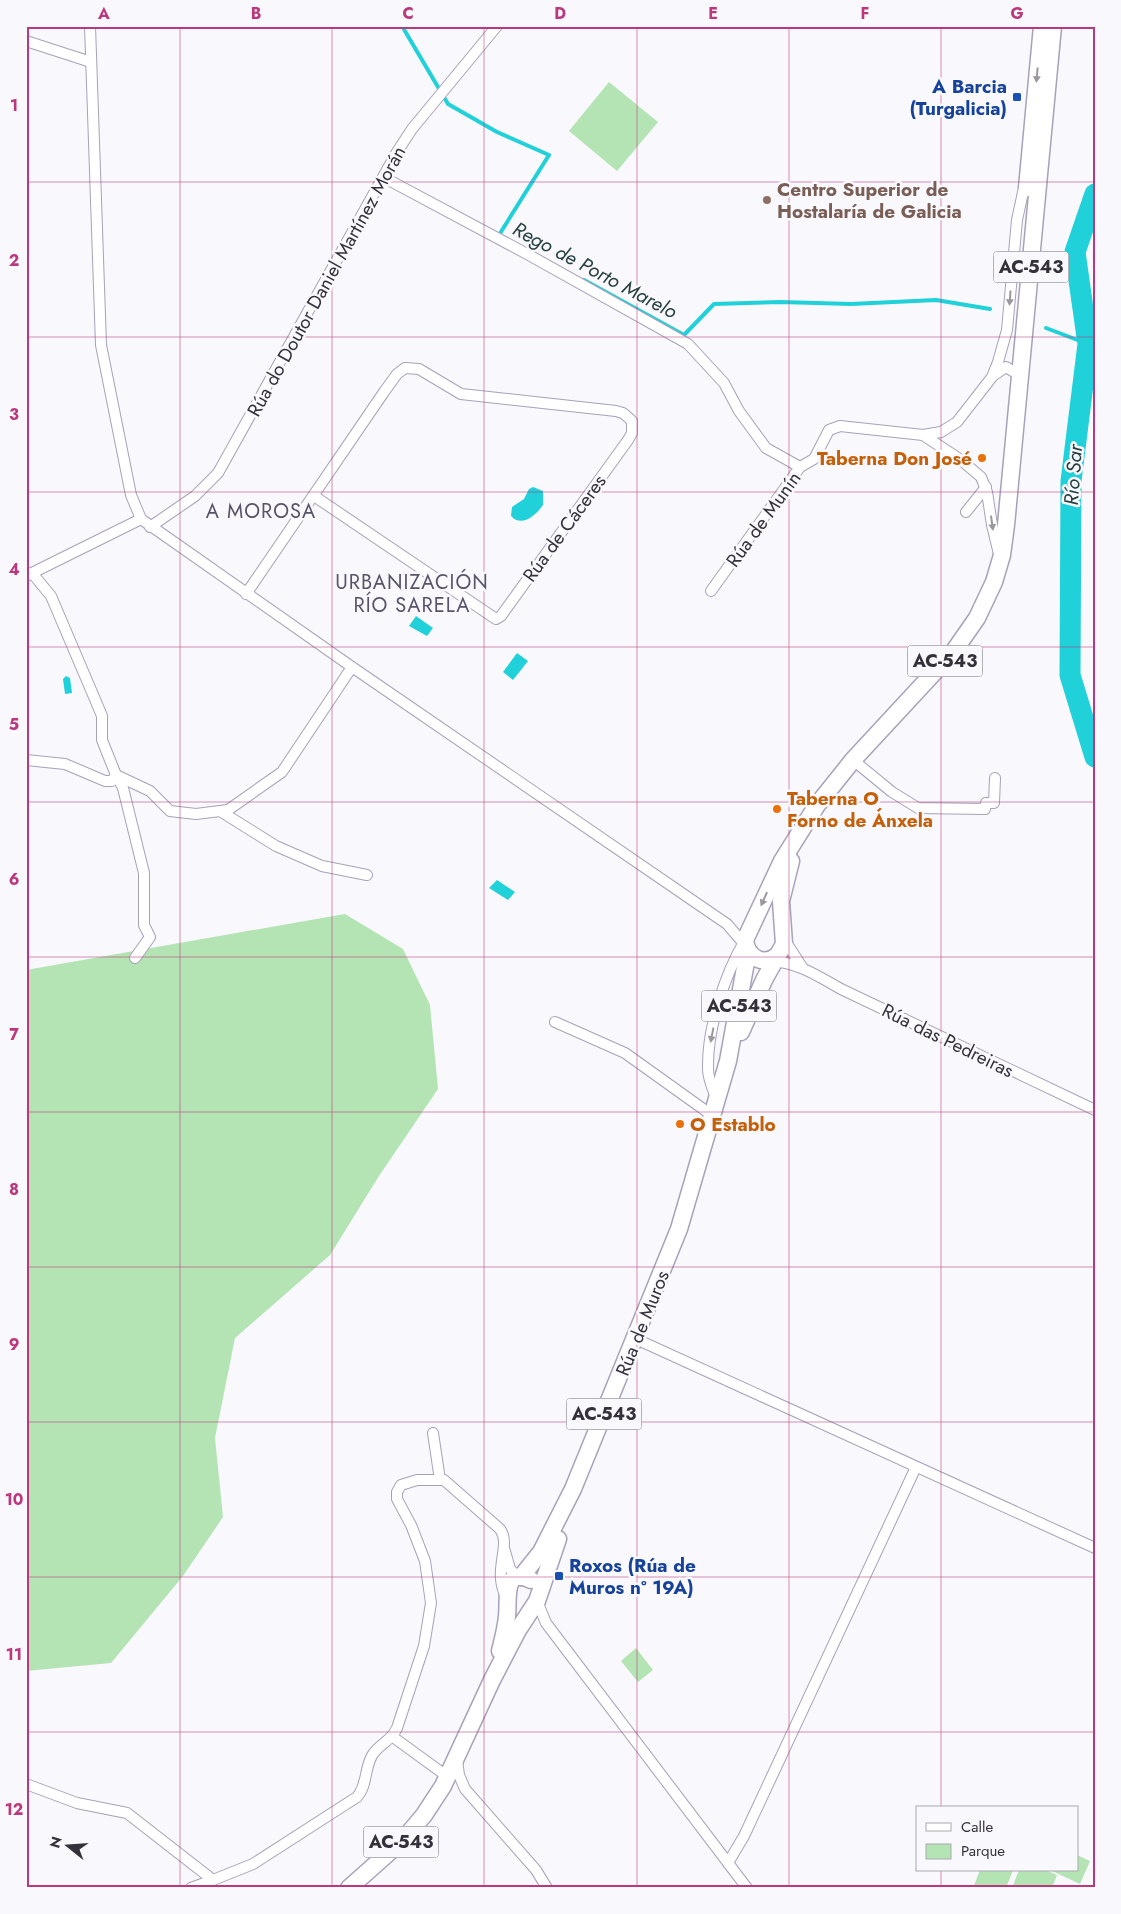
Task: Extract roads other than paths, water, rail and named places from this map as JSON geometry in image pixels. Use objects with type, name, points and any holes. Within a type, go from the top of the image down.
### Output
[{"type":"main road","name":"AC-543","points":[[1016,416],[1016,373],[1029,164],[1042,26]]},
{"type":"main road","name":"AC-543","points":[[715,1109],[728,1061],[749,933],[782,861],[827,791],[964,637],[985,604],[1001,559],[1024,347],[1053,26]]},
{"type":"main road","name":"AC-543","points":[[728,1061],[783,945],[781,909],[783,889],[806,822]]},
{"type":"main road","points":[[774,961],[755,958],[749,933],[764,922],[773,924],[783,936]]},
{"type":"main road","name":"Rúa de Muros","points":[[349,1888],[402,1840],[424,1815],[446,1782],[457,1760],[636,1339],[685,1212],[715,1109]]},
{"type":"main road","name":"Rúa de Muros","points":[[524,1603],[509,1585],[520,1578],[541,1552],[573,1489]]},
{"type":"main road","name":"Rúa de Muros","points":[[492,1680],[505,1630],[536,1583],[529,1578],[520,1578]]},
{"type":"street","points":[[90,26],[101,345],[131,495],[141,519],[352,668],[727,924],[749,933]]},
{"type":"street","name":"Rúa do Doutor Daniel Martínez Morán","points":[[150,527],[195,496],[218,473],[412,129],[497,26]]},
{"type":"street","points":[[26,41],[90,62]]},
{"type":"street","name":"Rúa de Munín","points":[[711,591],[800,467],[814,459],[827,433],[834,428],[840,426],[922,436],[941,432],[952,426],[969,408],[992,377],[1006,338],[1017,220],[1029,164]]},
{"type":"street","points":[[383,178],[537,260],[688,344],[724,384],[739,411],[766,448],[800,467]]},
{"type":"street","name":"Rúa de Cáceres","points":[[411,367],[419,369],[461,394],[616,411],[629,416],[634,426],[628,440],[501,616],[496,619],[314,496],[397,374],[411,367]]},
{"type":"street","points":[[992,377],[1006,368],[1016,373]]},
{"type":"street","name":"Rúa de Munín","points":[[922,436],[978,473],[986,487]]},
{"type":"street","points":[[986,487],[992,525],[1001,559]]},
{"type":"street","points":[[966,512],[986,487]]},
{"type":"street","points":[[246,594],[314,496]]},
{"type":"street","points":[[135,958],[150,937],[144,926],[144,873],[123,788],[102,740],[102,716],[51,596],[29,574],[141,519]]},
{"type":"street","points":[[116,775],[150,792],[170,811],[196,814],[228,810],[282,772],[352,668]]},
{"type":"street","points":[[26,760],[65,764],[104,781],[112,781],[116,775]]},
{"type":"street","points":[[853,760],[899,797],[921,809],[985,810],[986,803],[994,803],[995,778]]},
{"type":"street","points":[[220,811],[276,846],[322,866],[367,875]]},
{"type":"street","points":[[727,924],[749,933]]},
{"type":"street","points":[[715,1109],[708,1068],[712,1036],[724,987],[749,933]]},
{"type":"street","points":[[783,936],[802,968]]},
{"type":"street","name":"Rúa das Pedreiras","points":[[774,961],[802,968],[1095,1110]]},
{"type":"street","points":[[555,1022],[625,1053],[715,1109]]},
{"type":"street","points":[[636,1339],[1095,1548]]},
{"type":"street","points":[[191,1888],[252,1864],[357,1797],[365,1784],[372,1756],[393,1737],[402,1716],[424,1646],[431,1603],[425,1561],[411,1524],[399,1504],[396,1492],[401,1485],[409,1482],[440,1480],[433,1433]]},
{"type":"street","points":[[728,1862],[744,1836],[916,1467]]},
{"type":"street","name":"Rúa de Muros","points":[[440,1480],[448,1483],[500,1529],[504,1536],[500,1581],[524,1603]]},
{"type":"street","name":"Rúa de Muros","points":[[504,1549],[510,1568],[520,1578]]},
{"type":"street","points":[[524,1603],[546,1623]]},
{"type":"street","points":[[524,1603],[546,1623],[748,1888]]},
{"type":"street","points":[[393,1737],[446,1782],[465,1789]]},
{"type":"street","points":[[457,1760],[459,1776],[465,1789],[536,1870],[547,1888]]},
{"type":"street","points":[[26,1784],[89,1806],[127,1813],[212,1880]]},
{"type":"water","points":[[533,487],[543,491],[543,505],[529,519],[520,521],[515,519],[511,516],[512,507],[524,499],[529,489]]},
{"type":"water","points":[[416,616],[433,628],[427,636],[409,626]]},
{"type":"water","points":[[517,653],[528,661],[513,680],[503,672]]},
{"type":"water","points":[[66,676],[70,678],[72,693],[65,694],[63,679]]},
{"type":"water","points":[[497,880],[515,892],[508,900],[489,888]]},
{"type":"waterway","name":"Rego de Porto Marelo","points":[[402,26],[448,104],[497,132],[549,155],[499,235],[501,236]]},
{"type":"waterway","name":"Río Sar","points":[[1095,194],[1075,252],[1088,344],[1071,481],[1070,675],[1095,757]]},
{"type":"waterway","name":"Rego de Porto Marelo","points":[[584,280],[684,335],[714,304],[781,302],[851,304],[936,300],[990,309]]},
{"type":"waterway","name":"Rego de Porto Marelo","points":[[1046,328],[1088,344]]},
{"type":"place","name":"A Barcia (Turgalicia)","points":[[1017,97]]},
{"type":"place","name":"Centro Superior de Hostalaría de Galicia","points":[[767,200]]},
{"type":"place","name":"Taberna Don José","points":[[982,458]]},
{"type":"place","name":"Taberna O Forno de Ánxela","points":[[777,809]]},
{"type":"place","name":"O Establo","points":[[680,1124]]},
{"type":"place","name":"Roxos (Rúa de Muros n° 19A)","points":[[559,1576]]},
{"type":"district","name":"A MOROSA","points":[[261,511]]},
{"type":"district","name":"URBANIZACIÓN RÍO SARELA","points":[[412,594]]}]
